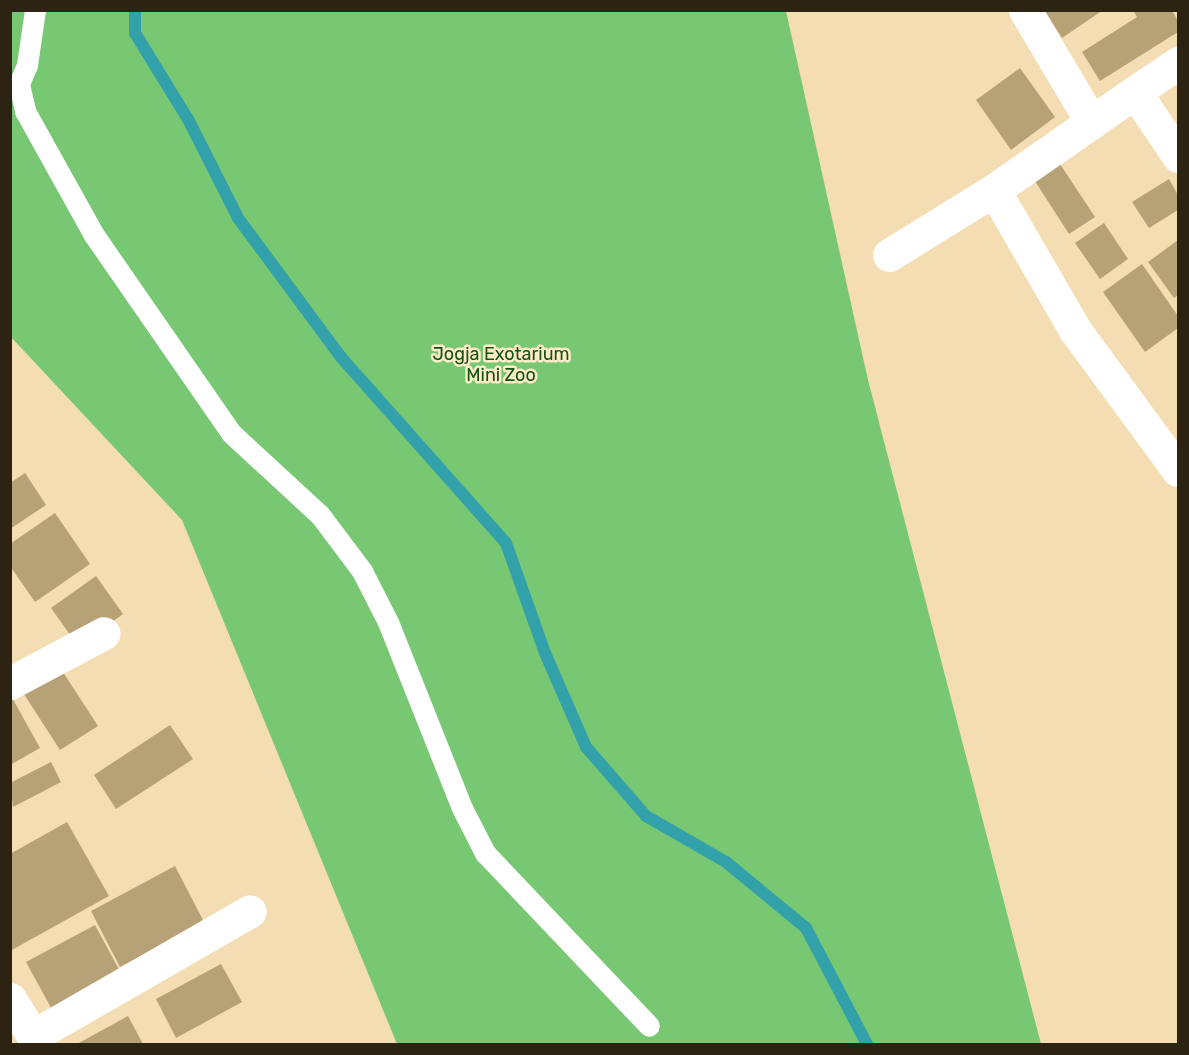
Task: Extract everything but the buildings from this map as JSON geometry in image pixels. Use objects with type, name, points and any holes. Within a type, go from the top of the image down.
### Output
[{"type":"street","points":[[1025,10],[1092,123]]},
{"type":"street","points":[[889,255],[994,190],[1179,63]]},
{"type":"street","points":[[1135,92],[1179,156]]},
{"type":"street","points":[[994,190],[1075,330],[1179,470]]},
{"type":"street","points":[[10,683],[104,633]]},
{"type":"street","points":[[10,999],[36,1040],[250,910]]},
{"type":"lane","points":[[35,10],[27,65],[19,84],[25,111],[94,235],[231,433],[320,514],[362,571],[388,622],[462,808],[484,853],[649,1026]]},
{"type":"green space","name":"Jogja Exotarium Mini Zoo","points":[[11,11],[786,11],[868,380],[1041,1044],[397,1044],[182,520],[11,337]]},
{"type":"waterway","points":[[135,10],[135,33],[188,119],[238,218],[340,356],[506,543],[545,653],[586,747],[646,816],[726,862],[806,928],[867,1044]]}]
